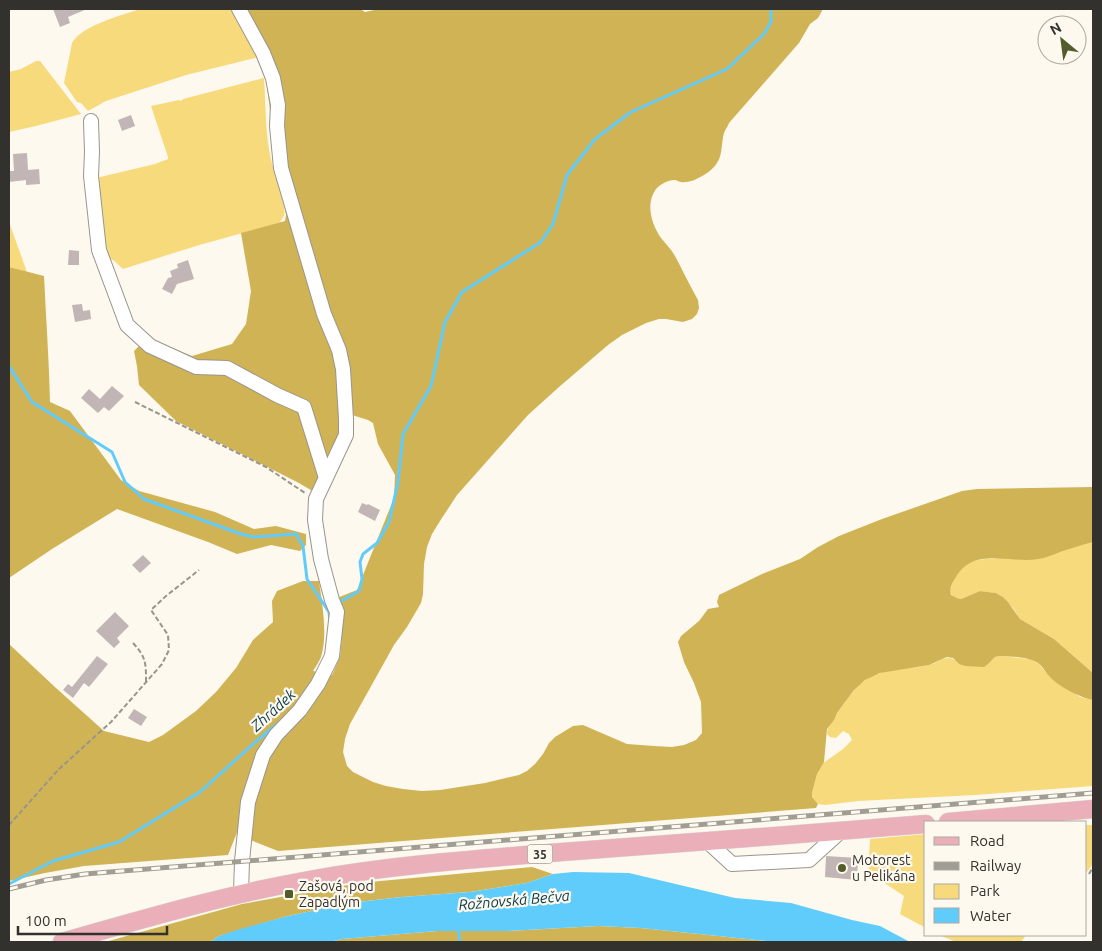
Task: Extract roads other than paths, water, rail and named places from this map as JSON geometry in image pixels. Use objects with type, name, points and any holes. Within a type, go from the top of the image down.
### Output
[{"type":"main road","points":[[959,821],[1093,809]]},
{"type":"main road","name":"35","points":[[62,942],[241,893],[385,868],[924,824]]},
{"type":"street","points":[[239,9],[263,52],[273,78],[278,105],[277,126],[281,168],[324,314],[339,350],[343,369],[346,419],[346,435],[314,507],[320,559],[334,606],[332,656],[318,684],[300,710],[276,735],[263,755],[248,802],[241,893]]},
{"type":"street","points":[[91,121],[91,176],[99,250],[127,325],[150,346],[196,367],[227,368],[304,407],[326,478]]},
{"type":"street","points":[[707,841],[732,864],[809,860],[841,831]]},
{"type":"water","name":"Rožnovská Bečva","points":[[573,872],[629,873],[735,898],[791,903],[880,926],[910,942],[776,942],[641,928],[598,926],[506,931],[437,931],[342,939],[330,942],[210,942],[219,936],[240,929],[288,916],[349,903],[470,892],[527,883],[553,874]]},
{"type":"waterway","points":[[338,603],[359,591],[362,579],[360,562],[363,554],[377,543],[389,522],[398,482],[403,434],[431,386],[445,322],[462,292],[541,242],[553,224],[567,175],[595,139],[631,112],[727,69],[764,34],[771,22],[771,9]]},
{"type":"waterway","name":"Zhrádek","points":[[9,366],[32,402],[112,452],[125,482],[144,499],[254,537],[296,534],[303,546],[307,579],[329,612],[330,621]]},
{"type":"waterway","name":"Zhrádek","points":[[9,884],[53,861],[119,842],[200,792],[277,724]]},
{"type":"waterway","points":[[458,928],[460,942]]},
{"type":"railway","points":[[9,889],[46,880],[85,874],[1093,793]]},
{"type":"place","name":"Motorest u Pelikána","points":[[842,868]]},
{"type":"place","name":"Zašová, pod Zapadlým","points":[[289,894]]}]
